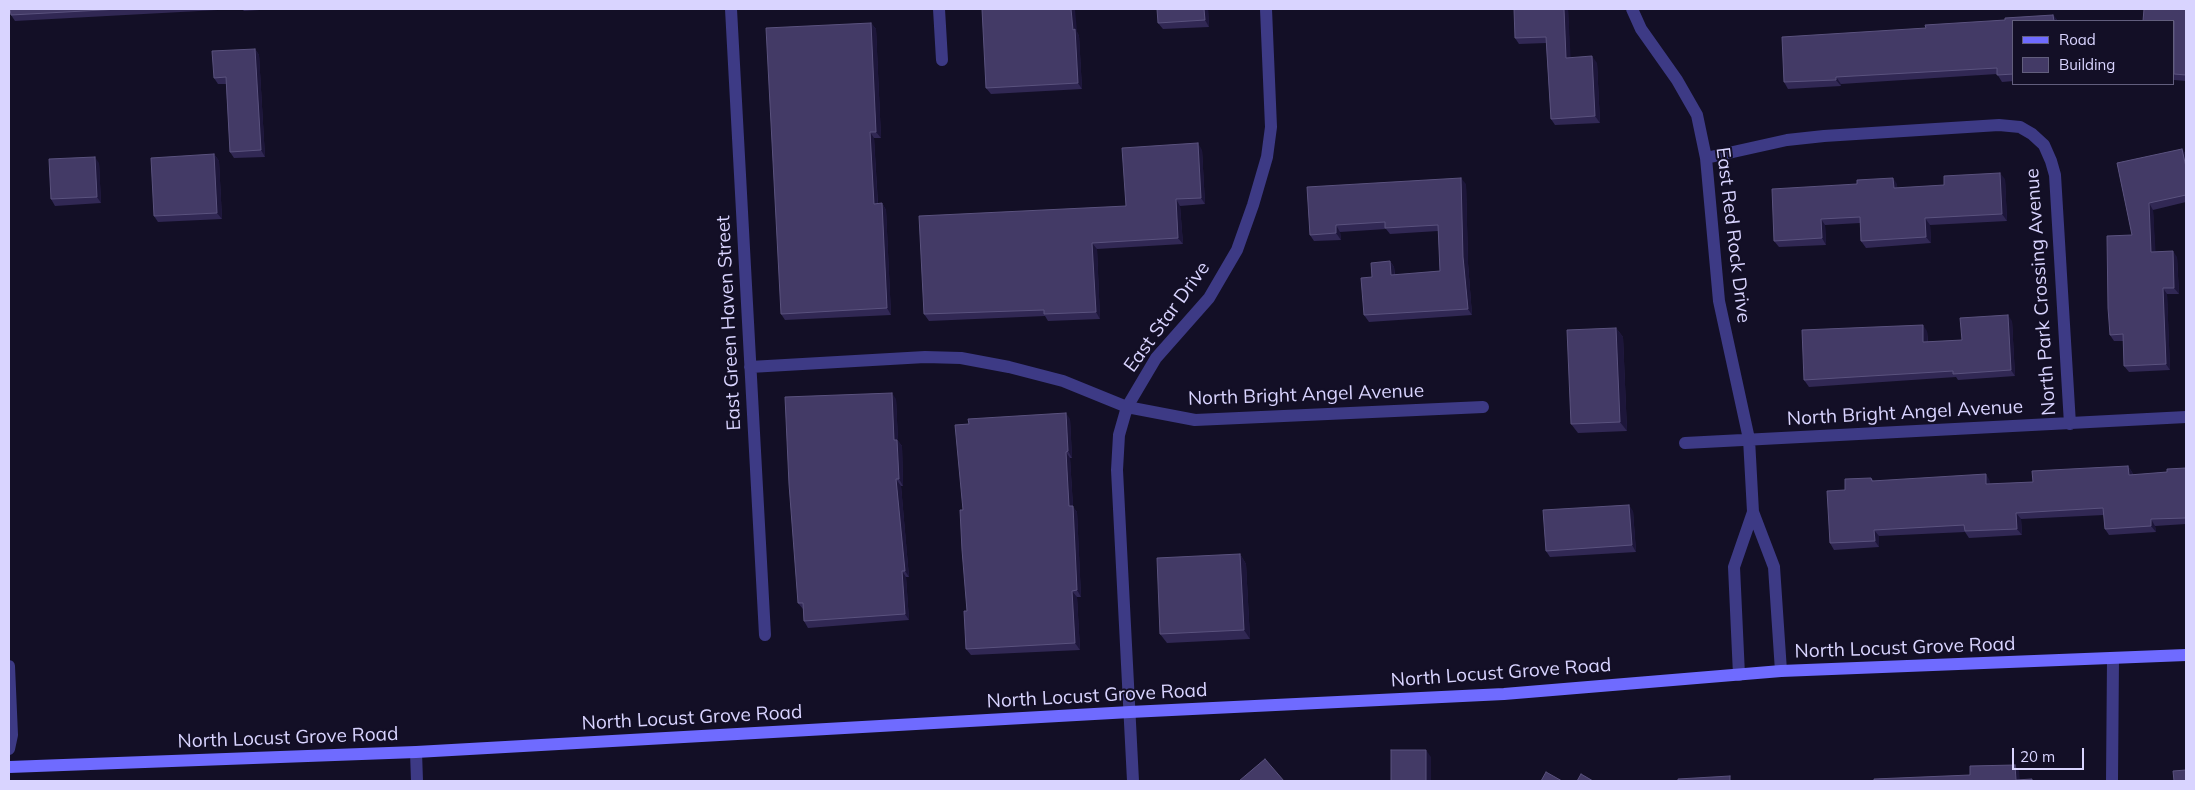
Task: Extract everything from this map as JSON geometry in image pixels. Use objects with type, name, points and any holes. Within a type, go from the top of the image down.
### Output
[{"type":"main road","name":"North Locust Grove Road","points":[[9,767],[416,752],[1130,712],[1504,694],[1781,671],[2186,656]]},
{"type":"street","name":"East Green Haven Street","points":[[731,9],[765,635]]},
{"type":"street","points":[[939,9],[942,60]]},
{"type":"street","name":"East Star Drive","points":[[1133,781],[1117,470],[1120,435],[1127,407],[1156,358],[1209,298],[1237,250],[1267,157],[1271,127],[1266,9]]},
{"type":"street","name":"East Red Rock Drive","points":[[1632,9],[1641,29],[1677,80],[1696,115],[1706,158],[1719,301],[1749,439],[1753,512],[1774,567],[1781,671]]},
{"type":"street","name":"North Park Crossing Avenue","points":[[1706,158],[1786,140],[1824,136],[1999,125],[2020,127],[2032,134],[2044,145],[2055,175],[2070,424]]},
{"type":"street","name":"North Bright Angel Avenue","points":[[750,367],[925,357],[961,358],[1063,380],[1127,407],[1195,420],[1482,407]]},
{"type":"street","name":"North Bright Angel Avenue","points":[[1685,443],[2186,417]]},
{"type":"street","name":"East Red Rock Drive","points":[[1739,675],[1734,568],[1753,512]]},
{"type":"street","points":[[2112,781],[2113,659]]},
{"type":"street","points":[[9,666],[12,735],[9,749]]},
{"type":"street","points":[[416,752],[417,781]]},
{"type":"building","points":[[10,9],[120,9],[11,15]]},
{"type":"building","points":[[982,9],[1071,9],[1073,30],[1075,29],[1078,83],[986,88]]},
{"type":"building","points":[[1157,9],[1204,9],[1205,20],[1158,23]]},
{"type":"building","points":[[1514,9],[1564,9],[1566,58],[1592,56],[1595,116],[1551,119],[1546,37],[1515,38]]},
{"type":"building","points":[[2144,9],[2186,9],[2186,75],[2175,74],[2175,20],[2143,20]]},
{"type":"building","points":[[2053,15],[2054,20],[2012,20],[2012,74],[1997,75],[1997,68],[1836,77],[1836,80],[1784,82],[1782,37],[1926,28],[1925,25],[2005,20],[2005,18]]},
{"type":"building","points":[[871,23],[876,132],[870,132],[874,204],[882,203],[887,308],[781,314],[766,28]]},
{"type":"building","points":[[255,49],[261,150],[230,152],[226,77],[214,78],[212,51]]},
{"type":"building","points":[[1198,143],[1201,198],[1176,199],[1178,238],[1092,243],[1096,312],[1044,314],[1044,310],[924,314],[919,216],[1126,206],[1122,148]]},
{"type":"building","points":[[2182,149],[2186,167],[2186,195],[2149,203],[2151,252],[2173,251],[2174,288],[2163,288],[2166,364],[2124,366],[2123,334],[2110,335],[2108,308],[2107,236],[2132,235],[2117,163]]},
{"type":"building","points":[[214,154],[217,213],[154,216],[151,158]]},
{"type":"building","points":[[95,157],[97,197],[51,199],[49,159]]},
{"type":"building","points":[[2000,173],[2002,214],[1925,218],[1926,237],[1861,241],[1860,217],[1821,219],[1822,238],[1774,241],[1772,189],[1857,184],[1857,180],[1893,178],[1894,188],[1944,185],[1944,176]]},
{"type":"building","points":[[1461,178],[1463,257],[1468,309],[1364,315],[1361,278],[1372,277],[1371,263],[1390,261],[1391,275],[1440,271],[1438,225],[1385,228],[1385,222],[1336,225],[1336,233],[1310,235],[1307,187]]},
{"type":"building","points":[[2008,315],[2011,370],[1953,374],[1953,371],[1804,380],[1802,330],[1923,325],[1923,342],[1962,340],[1960,318]]},
{"type":"building","points":[[1616,328],[1620,422],[1571,424],[1567,330]]},
{"type":"building","points":[[892,393],[894,440],[897,440],[899,479],[896,479],[905,571],[902,571],[905,614],[804,621],[803,603],[798,603],[785,397]]},
{"type":"building","points":[[1066,413],[1069,506],[1073,506],[1077,590],[1072,591],[1075,643],[966,649],[964,611],[967,611],[960,510],[963,510],[955,425],[969,424],[968,419]]},
{"type":"building","points":[[2128,466],[2129,475],[2167,472],[2167,469],[2186,468],[2186,518],[2151,519],[2151,526],[2105,529],[2103,508],[2016,513],[2017,529],[1965,531],[1964,525],[1874,530],[1875,541],[1830,543],[1827,491],[1845,490],[1845,479],[1871,478],[1872,481],[1986,474],[1986,484],[2033,482],[2032,471]]},
{"type":"building","points":[[1629,505],[1632,545],[1546,551],[1543,510]]},
{"type":"building","points":[[1240,554],[1244,630],[1160,634],[1157,558]]},
{"type":"building","points":[[1391,750],[1426,750],[1426,781],[1391,781]]},
{"type":"building","points":[[1265,759],[1284,781],[1239,781]]},
{"type":"building","points":[[2015,765],[2016,780],[2032,779],[2032,781],[1874,781],[1874,779],[1970,775],[1970,766]]},
{"type":"building","points":[[2186,770],[2186,781],[2174,781],[2173,771]]},
{"type":"building","points":[[1546,772],[1562,781],[1541,781]]},
{"type":"building","points":[[1581,774],[1593,781],[1577,781]]},
{"type":"building","points":[[1730,776],[1730,781],[1678,781],[1678,779]]}]
